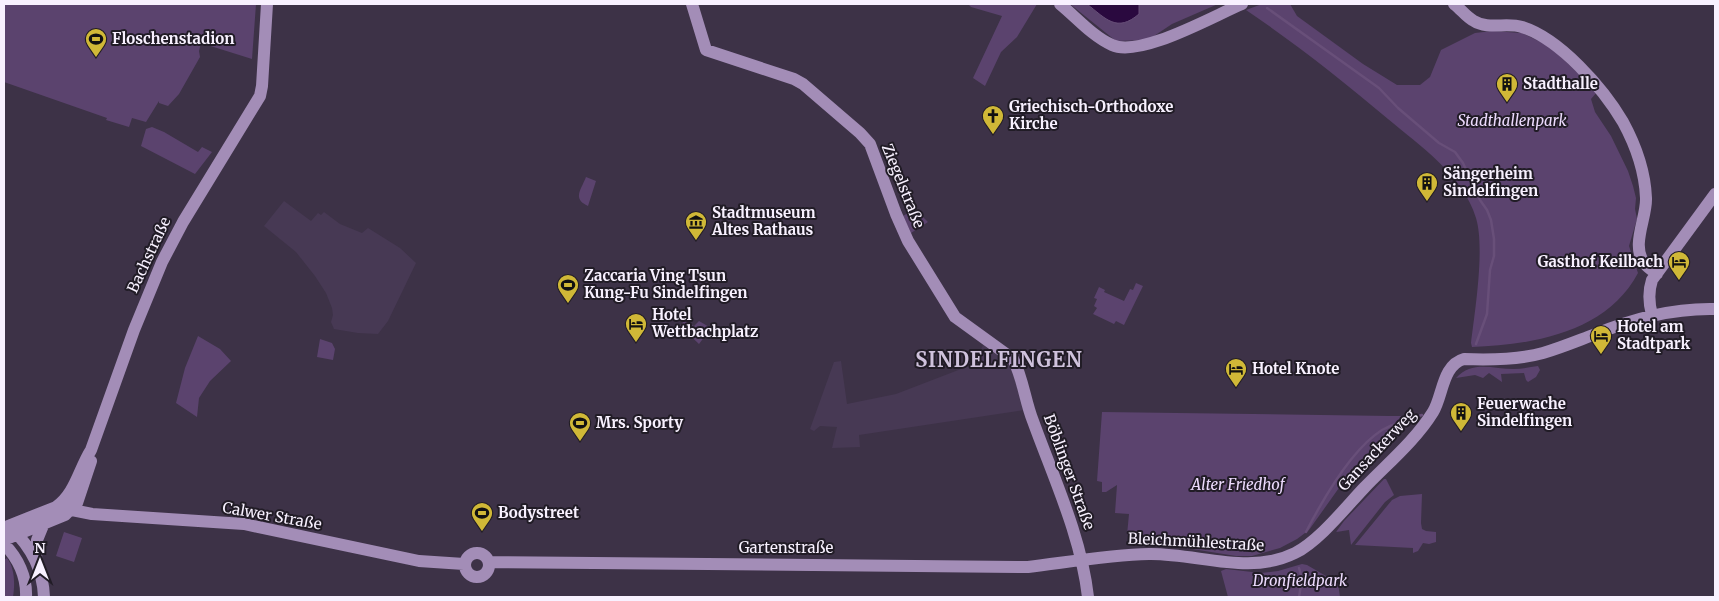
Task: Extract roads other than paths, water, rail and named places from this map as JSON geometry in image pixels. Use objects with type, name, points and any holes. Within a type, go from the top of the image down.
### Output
[{"type":"main road","name":"Bachstraße","points":[[67,506],[78,503],[91,465],[91,450],[134,330],[162,262],[219,161],[256,104],[262,86],[267,4]]},
{"type":"main road","name":"Ziegelstraße","points":[[692,4],[706,50],[794,79],[803,84],[860,133],[870,144],[908,241],[955,317],[1013,359]]},
{"type":"main road","points":[[1060,4],[1103,40],[1112,45],[1125,48],[1134,48],[1158,41],[1242,4]]},
{"type":"main road","points":[[1454,4],[1476,22],[1491,25],[1517,25],[1557,46],[1606,98],[1623,122],[1641,166],[1646,204],[1640,234],[1640,253],[1646,264],[1657,274]]},
{"type":"main road","points":[[1715,194],[1650,286],[1652,315],[1686,309],[1715,309]]},
{"type":"main road","name":"Gansackerweg","points":[[1306,546],[1421,428],[1436,407],[1449,369],[1454,363],[1464,359],[1517,358],[1542,354],[1652,315]]},
{"type":"main road","name":"Böblinger Straße","points":[[1013,359],[1018,368],[1032,419],[1073,529],[1088,597]]},
{"type":"main road","points":[[4,540],[8,529],[56,507],[67,506],[65,515],[44,523],[8,529]]},
{"type":"main road","name":"Calwer Straße","points":[[67,506],[104,515],[244,524],[420,561],[464,564]]},
{"type":"main road","points":[[44,523],[36,540],[36,559],[43,584],[44,597]]},
{"type":"main road","points":[[8,529],[24,542],[36,559]]},
{"type":"main road","points":[[4,544],[11,551],[20,567],[26,586],[26,597]]},
{"type":"main road","name":"Bleichmühlestraße","points":[[1081,559],[1151,554],[1257,564],[1283,558],[1306,546]]},
{"type":"main road","points":[[475,553],[483,554],[489,562],[486,573],[476,578],[466,572],[464,564],[468,556],[475,553]]},
{"type":"main road","name":"Gartenstraße","points":[[489,562],[1028,567],[1081,559]]},
{"type":"waterway","points":[[1267,8],[1379,88],[1398,108],[1439,143],[1455,152],[1463,163],[1480,200],[1487,210],[1491,220],[1494,239],[1494,256],[1490,270],[1487,314],[1476,344]]},
{"type":"waterway","points":[[1306,532],[1329,491],[1349,462],[1360,450],[1382,430],[1422,415]]},
{"type":"waterway","points":[[1299,568],[1302,579],[1299,597]]},
{"type":"place","name":"Floschenstadion","points":[[96,58]]},
{"type":"place","name":"Stadthalle","points":[[1507,103]]},
{"type":"place","name":"Griechisch-Orthodoxe Kirche","points":[[993,135]]},
{"type":"place","name":"Sängerheim Sindelfingen","points":[[1427,202]]},
{"type":"place","name":"Stadtmuseum Altes Rathaus","points":[[696,241]]},
{"type":"place","name":"Gasthof Keilbach","points":[[1679,281]]},
{"type":"place","name":"Zaccaria Ving Tsun Kung-Fu Sindelfingen","points":[[568,304]]},
{"type":"place","name":"Hotel Wettbachplatz","points":[[636,343]]},
{"type":"place","name":"Hotel am Stadtpark","points":[[1601,355]]},
{"type":"place","name":"Hotel Knote","points":[[1236,388]]},
{"type":"place","name":"Feuerwache Sindelfingen","points":[[1461,432]]},
{"type":"place","name":"Mrs. Sporty","points":[[580,442]]},
{"type":"place","name":"Bodystreet","points":[[482,532]]},
{"type":"district","name":"SINDELFINGEN","points":[[999,360]]},
{"type":"park label","name":"Stadthallenpark","points":[[1512,121]]},
{"type":"park label","name":"Alter Friedhof","points":[[1238,485]]},
{"type":"park label","name":"Dronfieldpark","points":[[1300,581]]}]
